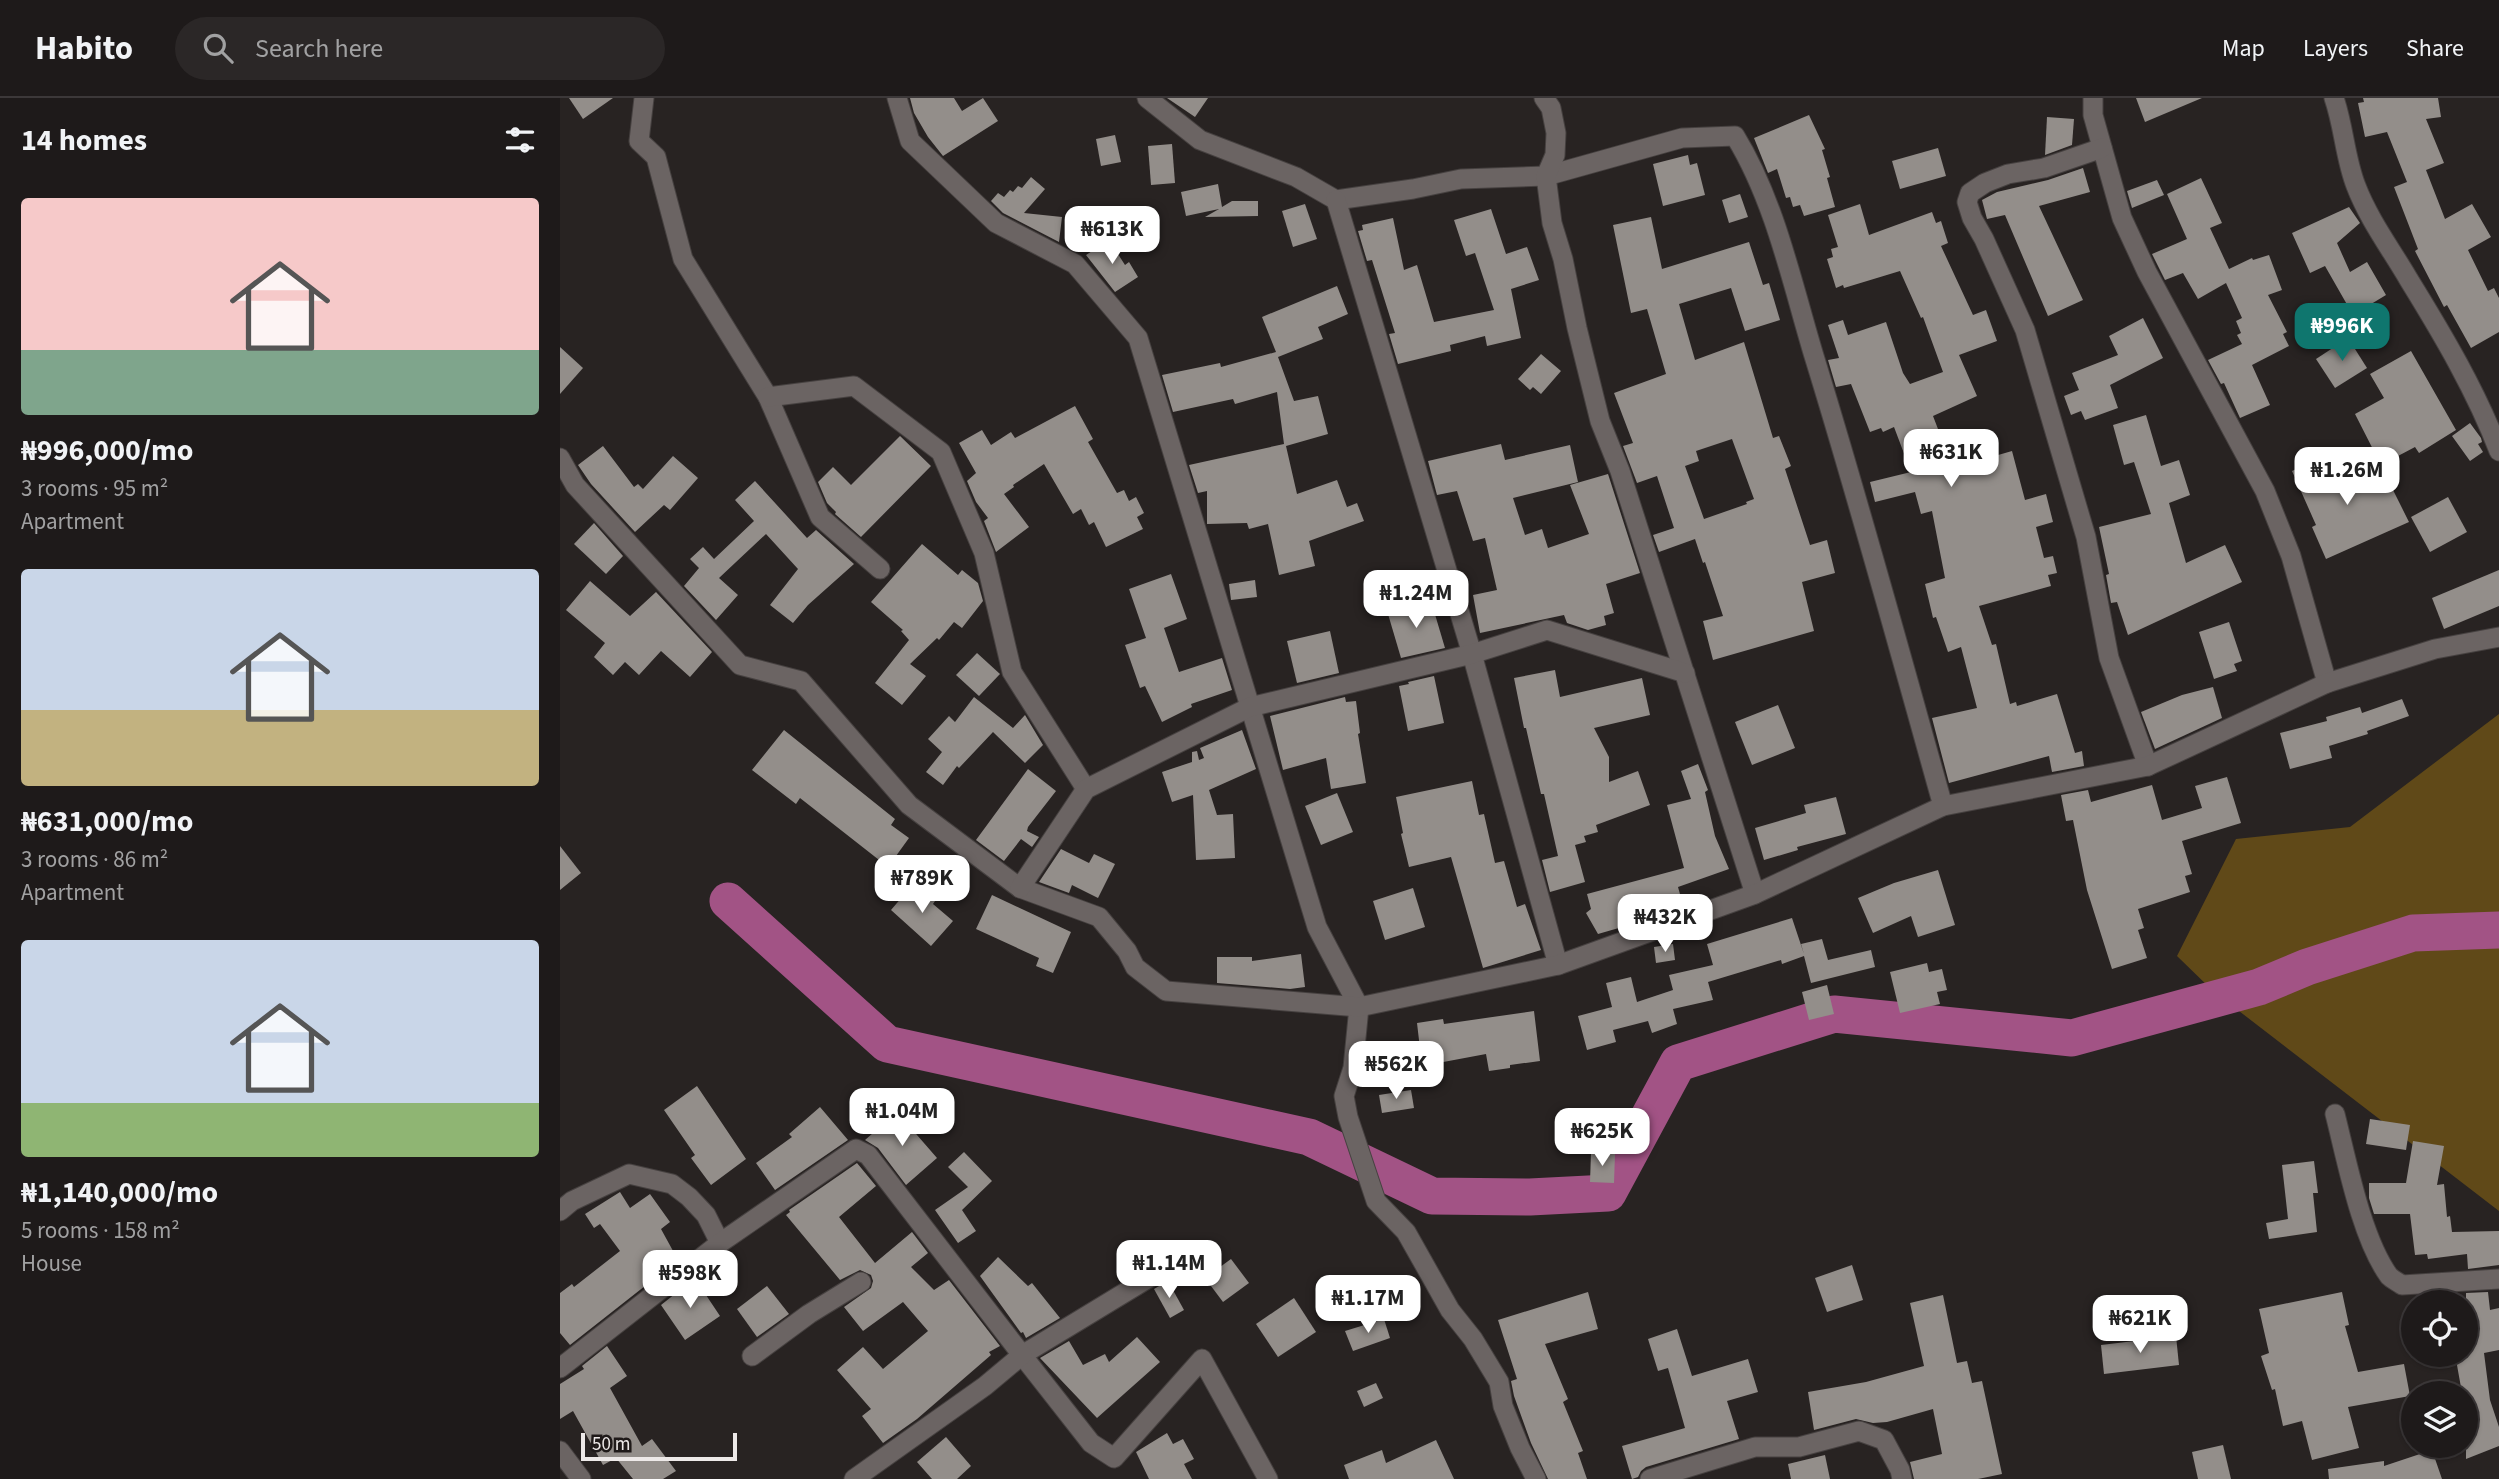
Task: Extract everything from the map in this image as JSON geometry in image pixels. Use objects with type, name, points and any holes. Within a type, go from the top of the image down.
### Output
[{"type":"street","points":[[644,98],[639,141],[656,157],[683,259],[768,397],[820,517],[880,569]]},
{"type":"street","points":[[897,98],[910,141],[996,223],[1074,264],[1138,338],[1317,927],[1359,1007],[1353,1068],[1344,1096],[1348,1117],[1376,1201],[1406,1232],[1450,1310],[1473,1339],[1499,1382],[1503,1406],[1536,1479]]},
{"type":"street","points":[[1147,98],[1200,140],[1296,177],[1336,200],[1461,179],[1546,176],[1682,138],[1735,136],[1752,164],[1787,262],[1943,806]]},
{"type":"street","points":[[1544,98],[1551,108],[1556,134],[1555,155],[1546,176],[1552,223],[1563,259],[1600,421],[1620,471],[1755,894]]},
{"type":"street","points":[[2093,98],[2093,115],[2122,218],[2147,272],[2269,502],[2291,556],[2327,683]]},
{"type":"street","points":[[2334,98],[2356,186],[2378,232],[2464,373],[2499,451]]},
{"type":"street","points":[[2102,148],[2055,165],[2008,174],[1985,183],[1970,193],[1967,202],[2025,330],[2085,537],[2109,658],[2148,766]]},
{"type":"street","points":[[1336,200],[1472,654],[1558,965]]},
{"type":"street","points":[[768,397],[854,386],[940,452],[984,553],[1012,672],[1086,789]]},
{"type":"street","points":[[560,458],[575,485],[740,665],[801,681],[909,805],[1020,888],[1099,917],[1127,951],[1135,967],[1166,991],[1359,1007],[1558,965],[1755,894],[1943,806],[2148,766],[2327,683],[2435,649],[2499,637]]},
{"type":"street","points":[[1020,888],[1086,789],[1250,707],[1472,654],[1547,630],[1685,673]]},
{"type":"street","points":[[2334,1114],[2362,1216],[2391,1278],[2402,1285],[2499,1279]]},
{"type":"street","points":[[560,1368],[720,1244],[856,1149],[868,1155],[1091,1443],[1114,1458],[1202,1359],[1268,1479]]},
{"type":"street","points":[[560,1211],[572,1201],[629,1174],[672,1184],[689,1197],[706,1215],[720,1244]]},
{"type":"street","points":[[854,1479],[985,1385],[1022,1355],[1162,1270]]},
{"type":"street","points":[[752,1356],[810,1314],[861,1282]]},
{"type":"street","points":[[1650,1479],[1755,1447],[1799,1447],[1859,1431],[1884,1440],[1902,1479]]},
{"type":"street","points":[[560,1451],[581,1479]]},
{"type":"shaded area","points":[[2499,714],[2499,1211],[2213,991],[2177,956],[2236,839],[2350,827]]},
{"type":"building","points":[[569,98],[613,98],[583,119]]},
{"type":"building","points":[[910,98],[954,98],[962,111],[983,98],[998,121],[943,156],[914,113]]},
{"type":"building","points":[[1167,98],[1208,98],[1195,117]]},
{"type":"building","points":[[2136,98],[2202,98],[2145,122]]},
{"type":"building","points":[[2363,98],[2438,98],[2441,117],[2426,119],[2444,163],[2426,170],[2445,219],[2472,204],[2491,237],[2468,250],[2488,291],[2494,288],[2499,298],[2499,332],[2471,348],[2447,305],[2444,307],[2415,251],[2418,249],[2394,187],[2407,182],[2387,132],[2365,137],[2358,103],[2364,102]]},
{"type":"building","points":[[1809,115],[1825,149],[1822,150],[1835,207],[1804,216],[1800,205],[1793,207],[1790,197],[1786,198],[1777,169],[1768,173],[1754,138]]},
{"type":"building","points":[[2047,117],[2074,119],[2072,145],[2045,155]]},
{"type":"building","points":[[1115,135],[1121,162],[1101,166],[1096,139]]},
{"type":"building","points":[[1172,144],[1175,183],[1151,185],[1148,146]]},
{"type":"building","points":[[1938,148],[1946,176],[1900,189],[1892,161]]},
{"type":"building","points":[[1688,155],[1690,165],[1697,163],[1705,195],[1663,206],[1653,164]]},
{"type":"building","points":[[2083,168],[2090,192],[2039,206],[2083,300],[2048,316],[2005,215],[1987,219],[1982,200],[1997,192],[2048,180]]},
{"type":"building","points":[[1031,177],[1045,189],[1024,213],[1062,217],[1059,242],[1003,213],[991,201],[998,193],[1004,197],[1018,186],[1022,188]]},
{"type":"building","points":[[2201,178],[2222,223],[2210,228],[2229,269],[2252,258],[2253,260],[2269,255],[2282,290],[2268,295],[2287,332],[2283,334],[2289,346],[2252,365],[2270,405],[2240,418],[2224,383],[2221,384],[2208,360],[2242,344],[2237,335],[2241,333],[2236,321],[2242,318],[2226,283],[2198,299],[2183,273],[2165,280],[2152,254],[2187,239],[2167,194]]},
{"type":"building","points":[[2157,180],[2164,195],[2132,208],[2127,191]]},
{"type":"building","points":[[1218,184],[1222,207],[1232,201],[1258,201],[1258,216],[1205,217],[1219,209],[1186,216],[1181,192]]},
{"type":"building","points":[[1740,194],[1748,217],[1729,223],[1722,200]]},
{"type":"building","points":[[1305,204],[1317,239],[1293,247],[1282,211]]},
{"type":"building","points":[[1860,204],[1869,235],[1932,212],[1936,223],[1941,221],[1948,243],[1941,246],[1973,315],[1986,310],[1997,341],[1959,355],[1977,396],[1933,416],[1953,468],[2012,451],[2025,500],[2046,494],[2053,522],[2036,527],[2044,558],[2053,556],[2057,573],[2048,575],[2051,586],[1979,606],[1992,645],[1996,644],[2010,704],[2016,702],[2017,706],[2057,694],[2075,753],[2082,751],[2084,766],[2052,772],[2049,756],[1949,783],[1932,718],[1977,708],[1961,647],[1948,652],[1936,617],[1933,618],[1925,584],[1945,578],[1932,511],[1921,514],[1915,492],[1875,502],[1870,482],[1911,472],[1894,427],[1883,432],[1881,428],[1870,432],[1851,384],[1836,387],[1828,360],[1839,358],[1828,325],[1843,320],[1848,335],[1886,322],[1903,373],[1910,384],[1943,372],[1923,317],[1921,318],[1900,271],[1836,288],[1827,259],[1833,257],[1831,249],[1838,247],[1828,215]]},
{"type":"building","points":[[2349,207],[2360,223],[2337,243],[2350,272],[2367,262],[2386,295],[2353,315],[2325,266],[2310,273],[2292,233]]},
{"type":"building","points":[[1491,209],[1506,254],[1527,247],[1539,280],[1511,289],[1521,338],[1487,346],[1485,336],[1450,345],[1451,351],[1398,364],[1389,334],[1395,333],[1372,260],[1367,261],[1358,231],[1363,230],[1362,225],[1393,218],[1404,270],[1417,265],[1434,322],[1494,310],[1475,253],[1466,256],[1454,220]]},
{"type":"building","points":[[1651,217],[1662,269],[1749,242],[1763,285],[1769,283],[1780,320],[1745,331],[1731,288],[1679,304],[1695,360],[1744,342],[1773,438],[1779,436],[1791,466],[1785,469],[1810,545],[1827,540],[1835,573],[1802,582],[1814,631],[1713,660],[1703,621],[1723,616],[1695,539],[1659,552],[1653,535],[1674,528],[1657,476],[1637,483],[1623,446],[1633,443],[1614,393],[1666,374],[1647,309],[1631,313],[1613,225]],"holes":[[[1732,439],[1754,499],[1704,519],[1685,466],[1699,461],[1696,451]]]},
{"type":"building","points":[[1109,240],[1125,265],[1129,262],[1138,277],[1115,292],[1086,255]]},
{"type":"building","points":[[1337,286],[1348,314],[1318,327],[1323,339],[1278,357],[1294,401],[1318,396],[1328,434],[1286,446],[1297,494],[1337,480],[1347,507],[1357,503],[1364,521],[1309,541],[1315,566],[1279,575],[1268,524],[1249,529],[1247,523],[1207,524],[1207,491],[1198,493],[1189,465],[1284,444],[1277,392],[1235,404],[1233,399],[1173,412],[1162,375],[1220,363],[1221,367],[1276,352],[1262,317]]},
{"type":"building","points":[[2143,318],[2163,358],[2110,385],[2118,408],[2085,420],[2081,411],[2071,415],[2064,396],[2079,390],[2072,373],[2118,355],[2109,336]]},
{"type":"building","points":[[2348,338],[2367,368],[2335,388],[2316,359]]},
{"type":"building","points":[[560,347],[583,368],[560,394]]},
{"type":"building","points":[[2411,351],[2456,430],[2419,453],[2415,447],[2381,465],[2355,414],[2384,398],[2370,374]]},
{"type":"building","points":[[1541,354],[1561,371],[1541,394],[1533,387],[1530,390],[1518,379]]},
{"type":"building","points":[[1075,406],[1093,439],[1088,442],[1117,493],[1124,490],[1129,501],[1136,497],[1144,513],[1137,517],[1143,529],[1106,547],[1094,522],[1089,525],[1081,509],[1073,514],[1044,464],[1004,494],[1029,527],[996,552],[984,521],[988,518],[976,502],[967,481],[976,473],[959,443],[982,430],[991,445],[1011,432],[1015,438]]},
{"type":"building","points":[[2146,415],[2161,466],[2179,460],[2190,495],[2169,503],[2186,563],[2225,545],[2242,582],[2128,635],[2117,602],[2111,603],[2106,575],[2109,574],[2099,527],[2151,514],[2134,462],[2124,465],[2113,425]]},
{"type":"building","points":[[2470,423],[2481,438],[2482,442],[2478,444],[2483,452],[2470,461],[2452,436]]},
{"type":"building","points":[[900,436],[931,466],[861,537],[835,514],[818,482],[833,467],[851,485]]},
{"type":"building","points":[[1501,444],[1505,460],[1570,445],[1578,482],[1513,498],[1525,535],[1542,529],[1548,548],[1589,534],[1570,485],[1608,474],[1640,573],[1606,584],[1614,613],[1604,616],[1606,625],[1588,630],[1567,623],[1564,615],[1480,633],[1473,595],[1497,590],[1485,538],[1473,541],[1457,491],[1437,495],[1428,461]]},
{"type":"building","points":[[603,446],[634,487],[638,484],[643,489],[673,456],[698,478],[670,510],[664,505],[635,532],[591,484],[578,465]]},
{"type":"building","points":[[2328,454],[2346,494],[2385,474],[2409,522],[2326,559],[2312,527],[2316,525],[2292,471]]},
{"type":"building","points":[[755,481],[807,538],[816,530],[854,564],[808,605],[793,623],[770,605],[798,569],[766,534],[719,578],[738,595],[716,620],[684,586],[699,568],[690,559],[703,547],[714,559],[754,521],[735,500]]},
{"type":"building","points":[[2448,497],[2467,532],[2430,552],[2411,517]]},
{"type":"building","points":[[594,523],[623,556],[606,574],[574,544]]},
{"type":"building","points":[[922,544],[958,575],[962,570],[978,583],[983,601],[962,628],[954,622],[939,640],[937,638],[910,664],[926,676],[902,705],[875,683],[909,640],[901,631],[903,630],[871,602]]},
{"type":"building","points":[[2499,570],[2499,606],[2444,629],[2432,598]]},
{"type":"building","points":[[1171,574],[1187,619],[1164,628],[1179,672],[1222,658],[1232,690],[1191,704],[1192,707],[1162,722],[1145,686],[1140,688],[1125,645],[1146,638],[1129,589]]},
{"type":"building","points":[[1255,580],[1257,597],[1231,600],[1229,584]]},
{"type":"building","points":[[590,581],[630,616],[656,592],[712,652],[690,677],[661,651],[639,675],[625,662],[613,675],[594,657],[605,643],[566,610]]},
{"type":"building","points":[[1431,601],[1445,648],[1401,658],[1388,614]]},
{"type":"building","points":[[2229,622],[2242,661],[2234,664],[2237,671],[2214,679],[2199,632]]},
{"type":"building","points":[[1330,631],[1339,673],[1297,683],[1287,641]]},
{"type":"building","points":[[977,653],[1000,674],[979,696],[956,675]]},
{"type":"building","points":[[1555,670],[1560,697],[1642,678],[1650,715],[1594,728],[1609,757],[1609,782],[1638,771],[1650,805],[1596,825],[1598,832],[1584,836],[1586,842],[1575,845],[1585,882],[1550,892],[1542,860],[1558,856],[1544,794],[1541,794],[1524,728],[1514,678]]},
{"type":"building","points":[[1434,676],[1444,723],[1408,731],[1399,686]]},
{"type":"building","points":[[2213,687],[2222,718],[2155,749],[2141,712],[2182,695]]},
{"type":"building","points":[[974,697],[1013,728],[1025,715],[1043,745],[1025,763],[993,732],[959,768],[957,766],[943,785],[926,772],[942,752],[928,739],[949,716],[955,722]]},
{"type":"building","points":[[1345,697],[1346,702],[1356,701],[1366,783],[1331,789],[1326,758],[1283,770],[1270,716]]},
{"type":"building","points":[[2402,699],[2409,716],[2367,731],[2368,734],[2329,746],[2332,758],[2290,769],[2280,733],[2327,721],[2326,717],[2360,707],[2362,713]]},
{"type":"building","points":[[1778,705],[1795,748],[1752,765],[1735,722]]},
{"type":"building","points":[[784,730],[895,819],[891,825],[909,838],[888,867],[800,798],[796,804],[752,770]]},
{"type":"building","points":[[1242,730],[1256,769],[1209,790],[1217,815],[1233,814],[1235,858],[1196,860],[1193,795],[1172,802],[1162,772],[1192,762],[1192,752],[1197,751],[1199,760],[1204,758],[1200,748]]},
{"type":"building","points":[[1698,764],[1708,790],[1705,792],[1715,836],[1729,869],[1678,887],[1683,905],[1635,917],[1636,923],[1598,934],[1586,913],[1591,909],[1587,894],[1684,868],[1667,805],[1691,799],[1681,771]]},
{"type":"building","points":[[1028,769],[1056,791],[1028,827],[1027,831],[1039,837],[1032,847],[1021,839],[1004,861],[976,840]]},
{"type":"building","points":[[2227,777],[2241,823],[2182,841],[2192,874],[2185,876],[2190,892],[2138,909],[2144,928],[2138,930],[2147,958],[2112,969],[2087,890],[2073,820],[2066,821],[2061,795],[2088,790],[2091,802],[2152,785],[2162,820],[2202,808],[2195,786]]},
{"type":"building","points":[[1472,781],[1479,815],[1484,814],[1495,863],[1504,861],[1517,907],[1525,904],[1541,950],[1483,968],[1451,857],[1409,867],[1396,797]]},
{"type":"building","points":[[1337,793],[1353,832],[1321,845],[1305,806]]},
{"type":"building","points":[[1836,797],[1846,834],[1797,847],[1798,850],[1764,860],[1755,828],[1806,813],[1804,805]]},
{"type":"building","points":[[560,846],[581,873],[560,890]]},
{"type":"building","points":[[1061,849],[1089,863],[1094,854],[1115,864],[1098,898],[1072,885],[1069,893],[1039,882]]},
{"type":"building","points":[[1938,870],[1955,925],[1918,937],[1911,916],[1873,933],[1858,898],[1894,883]]},
{"type":"building","points":[[914,883],[953,921],[931,946],[891,910]]},
{"type":"building","points":[[1413,888],[1425,927],[1385,940],[1373,901]]},
{"type":"building","points":[[992,895],[1071,932],[1053,973],[1036,966],[1039,958],[976,929]]},
{"type":"building","points":[[1792,918],[1804,954],[1801,944],[1822,939],[1828,960],[1871,950],[1875,967],[1811,983],[1804,956],[1782,964],[1781,960],[1708,982],[1713,1000],[1673,1009],[1677,1024],[1652,1033],[1648,1021],[1613,1030],[1616,1042],[1587,1050],[1578,1016],[1612,1007],[1606,983],[1631,977],[1637,1002],[1673,990],[1669,975],[1713,965],[1707,944]]},
{"type":"building","points":[[1673,944],[1675,960],[1656,963],[1654,947]]},
{"type":"building","points":[[1301,954],[1305,987],[1290,989],[1217,983],[1217,957],[1252,957],[1252,961]]},
{"type":"building","points":[[1927,963],[1929,972],[1942,969],[1947,990],[1937,992],[1940,1004],[1900,1013],[1890,972]]},
{"type":"building","points":[[1827,985],[1834,1014],[1809,1020],[1802,992]]},
{"type":"building","points":[[1534,1011],[1540,1061],[1489,1071],[1486,1054],[1422,1066],[1417,1023],[1443,1019],[1444,1024]]},
{"type":"building","points":[[697,1086],[746,1159],[711,1185],[691,1158],[695,1155],[664,1110]]},
{"type":"building","points":[[1411,1090],[1414,1108],[1382,1113],[1379,1095]]},
{"type":"building","points":[[820,1107],[848,1140],[775,1190],[756,1163],[792,1137],[789,1134]]},
{"type":"building","points":[[897,1112],[937,1158],[906,1185],[878,1148],[865,1140]]},
{"type":"building","points":[[2370,1119],[2410,1125],[2406,1150],[2366,1144]]},
{"type":"building","points":[[2413,1141],[2444,1146],[2437,1185],[2444,1184],[2447,1217],[2450,1216],[2452,1232],[2499,1231],[2499,1265],[2468,1269],[2467,1254],[2428,1259],[2427,1254],[2415,1255],[2410,1214],[2374,1214],[2369,1198],[2369,1183],[2406,1183]]},
{"type":"building","points":[[964,1152],[992,1181],[962,1210],[976,1231],[958,1243],[935,1210],[968,1187],[948,1167]]},
{"type":"building","points":[[1591,1153],[1615,1154],[1614,1183],[1590,1182]]},
{"type":"building","points":[[2314,1161],[2318,1193],[2313,1193],[2317,1232],[2269,1239],[2266,1223],[2288,1219],[2282,1165]]},
{"type":"building","points":[[857,1163],[876,1186],[839,1217],[875,1263],[912,1232],[928,1253],[911,1267],[934,1290],[949,1280],[1000,1346],[989,1352],[991,1355],[917,1419],[883,1443],[862,1416],[871,1409],[837,1370],[863,1347],[883,1369],[928,1331],[903,1302],[863,1331],[844,1307],[871,1288],[871,1275],[860,1270],[840,1280],[786,1215],[789,1210]]},
{"type":"building","points":[[620,1192],[630,1208],[650,1194],[670,1222],[661,1229],[678,1260],[570,1345],[560,1333],[560,1293],[572,1284],[574,1287],[620,1251],[600,1224],[594,1228],[585,1214]]},
{"type":"building","points":[[998,1257],[1028,1286],[1032,1283],[1060,1318],[1026,1338],[980,1276]]},
{"type":"building","points":[[1231,1259],[1249,1283],[1223,1302],[1205,1278]]},
{"type":"building","points":[[1852,1265],[1863,1300],[1827,1312],[1815,1278]]},
{"type":"building","points":[[696,1280],[720,1316],[685,1340],[661,1305]]},
{"type":"building","points":[[1168,1281],[1184,1310],[1170,1318],[1154,1289]]},
{"type":"building","points":[[767,1286],[789,1314],[757,1337],[737,1309]]},
{"type":"building","points":[[1588,1292],[1598,1329],[1545,1344],[1568,1399],[1563,1402],[1583,1451],[1578,1453],[1587,1479],[1548,1479],[1514,1396],[1511,1381],[1517,1379],[1498,1320]]},
{"type":"building","points":[[2342,1292],[2349,1325],[2345,1326],[2358,1372],[2401,1365],[2405,1367],[2407,1381],[2401,1381],[2401,1398],[2348,1407],[2359,1448],[2312,1460],[2302,1421],[2283,1426],[2275,1389],[2272,1390],[2261,1356],[2269,1353],[2259,1309]]},
{"type":"building","points":[[2478,1292],[2488,1292],[2490,1310],[2499,1308],[2499,1350],[2484,1353],[2490,1400],[2499,1427],[2499,1446],[2478,1454],[2478,1381],[2460,1381],[2457,1367],[2478,1367]]},
{"type":"building","points":[[1943,1295],[1957,1363],[1967,1361],[1972,1383],[1982,1381],[2002,1474],[1978,1479],[1914,1479],[1910,1462],[1942,1454],[1933,1409],[1887,1422],[1873,1423],[1856,1419],[1814,1430],[1808,1392],[1866,1382],[1924,1366],[1910,1303]]},
{"type":"building","points":[[1294,1298],[1316,1332],[1278,1357],[1256,1324]]},
{"type":"building","points":[[1384,1319],[1390,1338],[1353,1351],[1345,1331]]},
{"type":"building","points":[[1677,1329],[1692,1376],[1748,1359],[1758,1392],[1727,1401],[1739,1439],[1646,1467],[1638,1477],[1632,1479],[1622,1446],[1685,1428],[1668,1368],[1658,1371],[1648,1339]]},
{"type":"building","points":[[2176,1336],[2179,1365],[2104,1374],[2101,1345]]},
{"type":"building","points":[[1137,1337],[1160,1362],[1097,1418],[1040,1358],[1069,1341],[1083,1365],[1105,1354],[1109,1362]]},
{"type":"building","points":[[607,1346],[627,1376],[610,1388],[642,1446],[652,1439],[676,1471],[663,1479],[633,1479],[616,1458],[603,1465],[573,1411],[560,1419],[560,1384],[584,1369],[582,1366]]},
{"type":"building","points":[[1376,1383],[1383,1398],[1364,1407],[1357,1391]]},
{"type":"building","points":[[1167,1433],[1173,1444],[1183,1439],[1194,1459],[1184,1464],[1192,1479],[1149,1479],[1136,1452]]},
{"type":"building","points":[[946,1437],[971,1466],[957,1479],[932,1479],[917,1462]]},
{"type":"building","points":[[1436,1440],[1454,1479],[1349,1479],[1344,1465],[1382,1450],[1386,1463]]},
{"type":"building","points":[[2223,1445],[2231,1479],[2198,1479],[2192,1452]]},
{"type":"building","points":[[1825,1455],[1830,1479],[1791,1479],[1788,1464]]},
{"type":"building","points":[[2408,1458],[2435,1458],[2442,1479],[2329,1479],[2328,1469],[2384,1461],[2384,1466]]},
{"type":"waterway","points":[[728,901],[887,1044],[1309,1137],[1432,1196],[1530,1197],[1608,1193],[1678,1063],[1834,1014],[2072,1038],[2259,987],[2307,967],[2413,933],[2499,930]]}]
